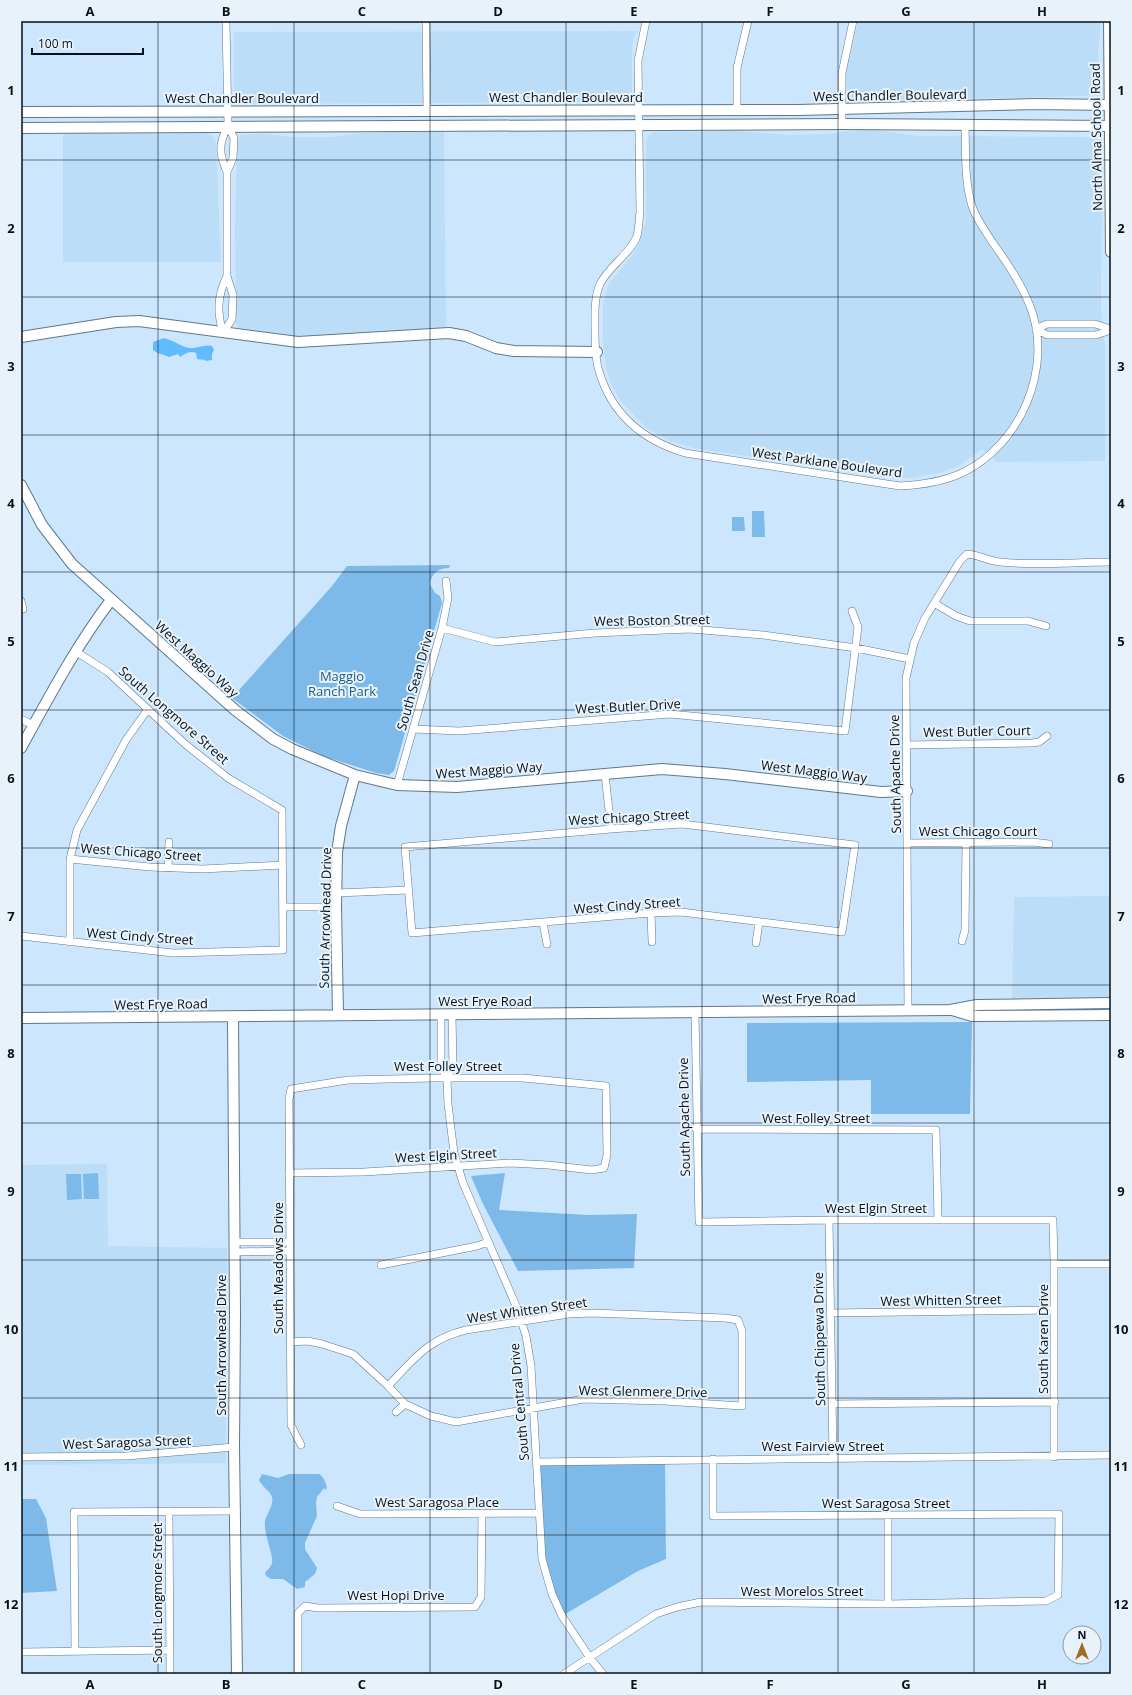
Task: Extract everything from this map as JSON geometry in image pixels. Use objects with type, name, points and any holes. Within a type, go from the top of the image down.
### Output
[{"type":"street","points":[[223,333],[232,319],[233,295],[227,276],[227,172],[232,158],[234,138],[228,119],[226,21]]},
{"type":"street","points":[[426,21],[427,110]]},
{"type":"street","name":"West Parklane Boulevard","points":[[646,21],[638,61],[640,212],[636,236],[628,249],[611,268],[600,286],[595,307],[597,352],[598,370],[605,388],[621,414],[645,437],[668,448],[684,453],[886,485],[915,485],[949,478],[963,472],[993,452],[1004,441],[1020,417],[1036,375],[1038,356],[1036,329],[1030,306],[1014,274],[983,228],[973,208],[966,182],[965,125]]},
{"type":"street","points":[[737,110],[737,68],[748,21]]},
{"type":"street","points":[[842,124],[843,63],[853,21]]},
{"type":"street","name":"North Alma School Road","points":[[1109,21],[1111,252]]},
{"type":"street","name":"West Chandler Boulevard","points":[[21,112],[228,119],[638,118],[737,110],[1110,105]]},
{"type":"street","name":"West Chandler Boulevard","points":[[21,128],[427,110],[842,124],[1110,126]]},
{"type":"street","points":[[227,172],[221,158],[221,138],[228,119]]},
{"type":"street","points":[[223,333],[219,317],[221,288],[227,276]]},
{"type":"street","points":[[21,337],[116,322],[139,321],[298,342],[449,333],[466,336],[496,348],[514,351],[597,352]]},
{"type":"street","points":[[1036,329],[1047,324],[1095,324],[1111,330]]},
{"type":"street","points":[[1036,329],[1047,335],[1096,335],[1111,330]]},
{"type":"street","name":"West Maggio Way","points":[[21,485],[42,525],[72,564],[239,714],[273,739],[306,755],[355,775],[397,785],[457,787],[662,770],[691,771],[868,791],[907,792]]},
{"type":"street","name":"South Apache Drive","points":[[908,1010],[906,678],[910,659],[922,625],[960,561],[967,554],[978,555],[988,560],[998,562],[1111,562]]},
{"type":"street","name":"South Sean Drive","points":[[397,785],[442,628],[448,598],[446,581]]},
{"type":"street","points":[[21,748],[75,651],[94,622],[111,600]]},
{"type":"street","points":[[21,601],[22,609]]},
{"type":"street","points":[[934,604],[956,616],[970,621],[1028,621],[1046,626]]},
{"type":"street","points":[[852,612],[858,627],[856,648]]},
{"type":"street","name":"West Boston Street","points":[[442,628],[495,642],[595,633],[690,629],[763,635],[856,648],[910,659]]},
{"type":"street","name":"West Butler Drive","points":[[413,729],[459,731],[670,714],[845,731],[856,648]]},
{"type":"street","name":"South Longmore Street","points":[[75,651],[108,672],[185,744],[228,778],[282,810],[282,950]]},
{"type":"street","points":[[70,942],[70,858],[77,830],[126,740],[148,709]]},
{"type":"street","points":[[21,719],[33,725]]},
{"type":"street","name":"West Butler Court","points":[[906,745],[1032,744],[1039,742],[1047,736]]},
{"type":"street","points":[[606,774],[611,828]]},
{"type":"street","name":"South Arrowhead Drive","points":[[338,1015],[336,907],[337,852],[341,826],[355,775]]},
{"type":"street","name":"West Chicago Street","points":[[408,890],[405,847],[611,828],[682,824],[855,844],[842,932]]},
{"type":"street","points":[[168,868],[169,842]]},
{"type":"street","points":[[962,941],[966,930],[966,842]]},
{"type":"street","name":"West Chicago Court","points":[[908,843],[1032,842],[1049,844]]},
{"type":"street","name":"West Chicago Street","points":[[70,858],[168,868],[203,869],[282,865]]},
{"type":"street","points":[[337,893],[408,890]]},
{"type":"street","name":"West Cindy Street","points":[[408,890],[412,933],[651,913],[681,912],[842,932]]},
{"type":"street","points":[[282,907],[336,907]]},
{"type":"street","points":[[651,913],[652,942]]},
{"type":"street","points":[[756,943],[759,922]]},
{"type":"street","points":[[543,923],[547,944]]},
{"type":"street","name":"West Cindy Street","points":[[21,936],[173,953],[282,950]]},
{"type":"street","name":"West Frye Road","points":[[21,1018],[950,1010],[977,1005],[1111,1003]]},
{"type":"street","name":"West Frye Road","points":[[950,1010],[972,1016],[1111,1015]]},
{"type":"street","name":"South Apache Drive","points":[[695,1012],[696,1129],[699,1222]]},
{"type":"street","name":"South Central Drive","points":[[440,1014],[441,1067],[447,1078],[450,1131],[454,1153],[466,1190],[522,1322],[531,1366],[538,1513],[542,1559],[552,1594],[562,1616],[590,1658],[603,1674]]},
{"type":"street","name":"South Central Drive","points":[[447,1078],[453,1066],[452,1014]]},
{"type":"street","name":"South Arrowhead Drive","points":[[233,1016],[234,1448],[237,1674]]},
{"type":"street","name":"West Folley Street","points":[[291,1089],[348,1080],[447,1078],[523,1078],[606,1086],[607,1155],[604,1168]]},
{"type":"street","name":"South Meadows Drive","points":[[291,1089],[289,1099],[291,1426],[300,1444]]},
{"type":"street","name":"West Folley Street","points":[[696,1129],[936,1130],[938,1220]]},
{"type":"street","name":"West Elgin Street","points":[[290,1173],[364,1172],[510,1163],[548,1165],[592,1170],[604,1168]]},
{"type":"street","name":"West Elgin Street","points":[[699,1222],[829,1220],[1053,1220]]},
{"type":"street","name":"South Chippewa Drive","points":[[829,1220],[833,1458]]},
{"type":"street","name":"South Karen Drive","points":[[1053,1220],[1055,1402],[1054,1457]]},
{"type":"street","points":[[234,1247],[290,1242]]},
{"type":"street","points":[[381,1265],[477,1246],[488,1242]]},
{"type":"street","points":[[234,1247],[290,1252]]},
{"type":"street","points":[[1054,1264],[1111,1264]]},
{"type":"street","name":"West Whitten Street","points":[[830,1313],[1054,1310]]},
{"type":"street","name":"West Whitten Street","points":[[388,1386],[422,1350],[437,1340],[450,1334],[466,1330],[569,1314],[592,1313],[725,1318],[738,1320],[742,1331],[742,1406]]},
{"type":"street","name":"West Glenmere Drive","points":[[290,1342],[315,1342],[353,1354],[405,1404],[431,1416],[456,1422],[584,1400],[664,1401],[742,1406]]},
{"type":"street","points":[[832,1404],[1055,1402]]},
{"type":"street","points":[[396,1412],[405,1404]]},
{"type":"street","name":"West Saragosa Street","points":[[21,1457],[127,1456],[234,1448]]},
{"type":"street","name":"West Fairview Street","points":[[536,1462],[1111,1456]]},
{"type":"street","name":"West Saragosa Street","points":[[713,1459],[713,1516],[1059,1514],[1058,1595]]},
{"type":"street","name":"West Saragosa Place","points":[[337,1506],[360,1514],[538,1513]]},
{"type":"street","name":"South Longmore Street","points":[[169,1511],[170,1674]]},
{"type":"street","points":[[75,1651],[74,1512],[236,1511]]},
{"type":"street","name":"West Hopi Drive","points":[[298,1674],[298,1612],[306,1606],[318,1608],[475,1607],[481,1597],[482,1513]]},
{"type":"street","points":[[888,1514],[888,1604]]},
{"type":"street","name":"West Morelos Street","points":[[564,1674],[656,1614],[677,1607],[701,1602],[888,1604],[1046,1601],[1058,1595]]},
{"type":"street","points":[[21,1652],[170,1650]]},
{"type":"shaded area","points":[[858,21],[1101,21],[1098,51],[1097,89],[1090,95],[1083,96],[855,101],[848,95],[846,72]]},
{"type":"shaded area","points":[[636,31],[632,46],[632,93],[629,100],[625,102],[246,104],[237,100],[234,94],[234,32]]},
{"type":"shaded area","points":[[858,130],[874,130],[917,136],[1090,137],[1098,139],[1102,147],[1098,172],[1098,194],[1102,208],[1101,310],[1105,347],[1105,461],[997,462],[982,449],[962,464],[943,472],[912,478],[893,478],[693,448],[670,441],[646,428],[620,400],[611,384],[606,368],[603,341],[603,305],[609,283],[632,256],[638,245],[646,222],[646,143],[649,135],[654,132],[738,131],[787,135],[827,134]]},
{"type":"shaded area","points":[[444,131],[446,329],[298,336],[238,328],[236,323],[235,230],[237,140],[241,135],[264,134],[294,137],[333,137],[362,133]]},
{"type":"shaded area","points":[[206,133],[215,138],[216,144],[221,262],[63,262],[63,134]]},
{"type":"shaded area","points":[[164,338],[189,348],[212,346],[214,350],[212,360],[205,361],[197,359],[196,353],[194,352],[187,353],[180,357],[178,354],[169,357],[153,350],[153,342]]},
{"type":"shaded area","points":[[1111,896],[1111,1003],[1012,1004],[1014,897]]},
{"type":"shaded area","points":[[107,1164],[108,1246],[227,1248],[226,1463],[21,1465],[21,1165]]},
{"type":"green space","points":[[752,511],[764,511],[765,537],[752,537]]},
{"type":"green space","points":[[732,517],[744,517],[745,531],[732,531]]},
{"type":"green space","name":"Maggio Ranch Park","points":[[450,565],[449,568],[436,572],[431,580],[430,584],[435,593],[440,596],[442,603],[395,768],[389,775],[376,773],[323,756],[283,736],[232,698],[332,586],[347,566]]},
{"type":"green space","points":[[972,1022],[970,1114],[871,1114],[871,1080],[747,1082],[747,1023]]},
{"type":"green space","points":[[98,1173],[99,1199],[84,1199],[83,1174]]},
{"type":"green space","points":[[505,1173],[499,1210],[588,1215],[637,1214],[634,1268],[518,1271],[483,1204],[471,1176]]},
{"type":"green space","points":[[66,1174],[81,1174],[82,1199],[67,1200]]},
{"type":"green space","points":[[665,1460],[666,1559],[638,1571],[562,1616],[542,1559],[536,1462]]},
{"type":"green space","points":[[262,1474],[278,1478],[289,1474],[319,1474],[325,1482],[327,1488],[325,1490],[324,1488],[317,1497],[317,1516],[305,1543],[305,1549],[317,1568],[315,1574],[305,1582],[305,1587],[297,1589],[283,1579],[271,1579],[266,1576],[265,1573],[272,1563],[272,1559],[265,1521],[271,1506],[272,1497],[259,1480]]},
{"type":"green space","points":[[21,1499],[36,1499],[46,1518],[57,1591],[21,1593]]}]
